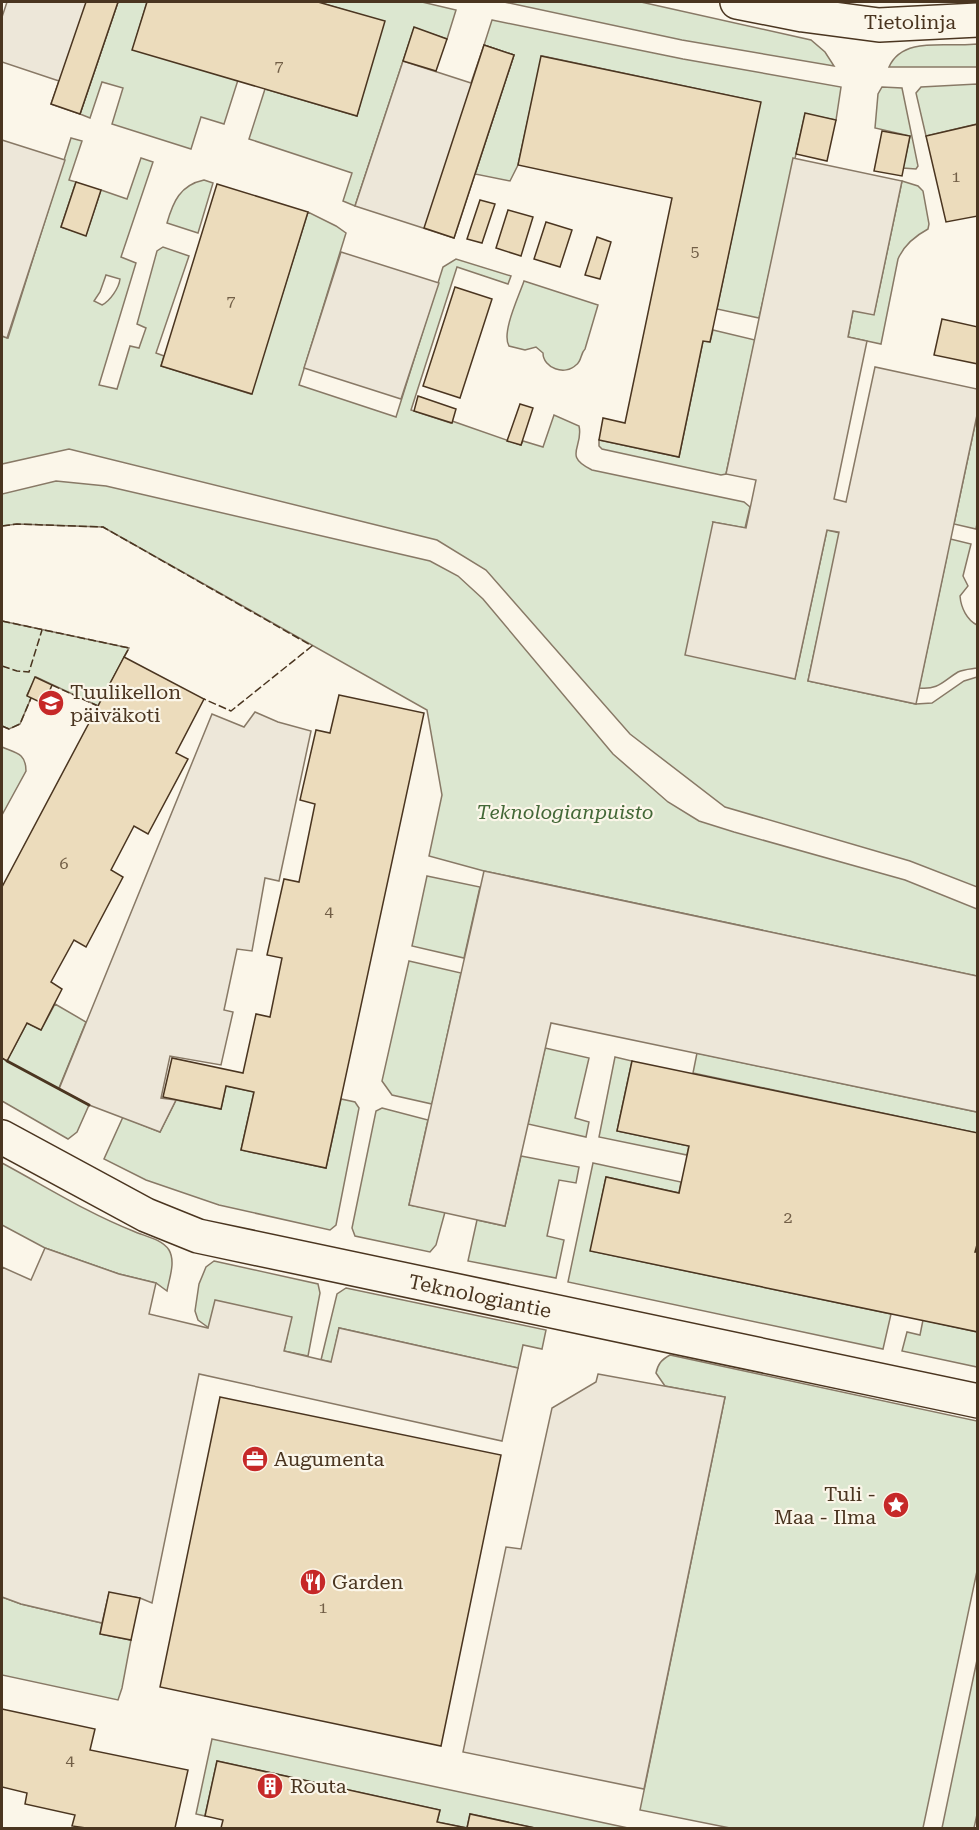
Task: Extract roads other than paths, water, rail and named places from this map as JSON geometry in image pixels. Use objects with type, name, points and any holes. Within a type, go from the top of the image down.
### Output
[{"type":"street","name":"Tietolinja","points":[[737,2],[803,15],[879,25],[978,20]]},
{"type":"street","name":"Teknologiantie","points":[[2,1137],[146,1215],[198,1236],[978,1401]]},
{"type":"place","name":"Tuulikellon päiväkoti","points":[[51,703]]},
{"type":"place","name":"Augumenta","points":[[255,1459]]},
{"type":"place","name":"Tuli - Maa - Ilma","points":[[896,1505]]},
{"type":"place","name":"Garden","points":[[313,1582]]},
{"type":"place","name":"Routa","points":[[270,1786]]},
{"type":"park label","name":"Teknologianpuisto","points":[[565,812]]}]
